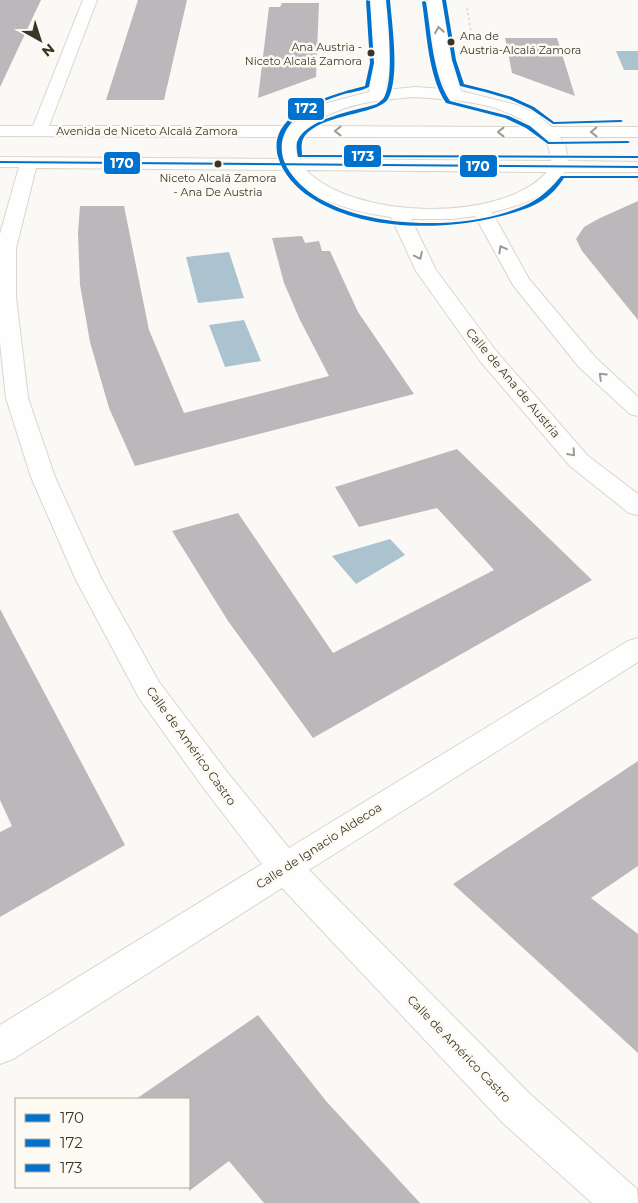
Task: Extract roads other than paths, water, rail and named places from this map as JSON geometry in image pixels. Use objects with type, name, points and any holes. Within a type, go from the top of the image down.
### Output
[{"type":"street","points":[[39,131],[90,0]]},
{"type":"street","points":[[376,95],[382,64],[378,0]]},
{"type":"street","points":[[434,0],[444,62],[454,94]]},
{"type":"street","points":[[415,92],[454,94],[511,108],[533,119],[550,133],[560,150],[558,167],[544,185],[517,200],[481,210],[440,214],[398,212],[362,206],[331,195],[307,181],[293,166],[288,148],[294,131],[320,112],[341,103],[376,95],[415,92]]},
{"type":"street","name":"Avenida de Niceto Alcalá Zamora","points":[[0,131],[638,132]]},
{"type":"street","points":[[14,162],[216,162],[293,166],[638,167]]},
{"type":"street","name":"Calle de Américo Castro","points":[[14,162],[6,248],[6,297],[17,398],[43,477],[88,578],[148,690],[216,782],[285,868],[517,1108],[623,1203]]},
{"type":"street","points":[[481,210],[520,281],[587,362],[638,409]]},
{"type":"street","name":"Calle de Ana de Austria","points":[[398,212],[426,271],[488,356],[579,461],[638,507]]},
{"type":"street","name":"Calle de Ignacio Aldecoa","points":[[0,1046],[638,648]]},
{"type":"water","points":[[616,51],[638,51],[638,70],[624,70]]},
{"type":"water","points":[[229,252],[244,298],[198,303],[186,257]]},
{"type":"water","points":[[244,320],[261,361],[225,367],[209,325]]},
{"type":"water","points":[[390,539],[405,555],[356,584],[332,556]]},
{"type":"place","name":"Ana de Austria-Alcalá Zamora","points":[[451,42]]},
{"type":"place","name":"Ana Austria - Niceto Alcalá Zamora","points":[[371,53]]},
{"type":"place","name":"Niceto Alcalá Zamora - Ana De Austria","points":[[218,164]]}]
